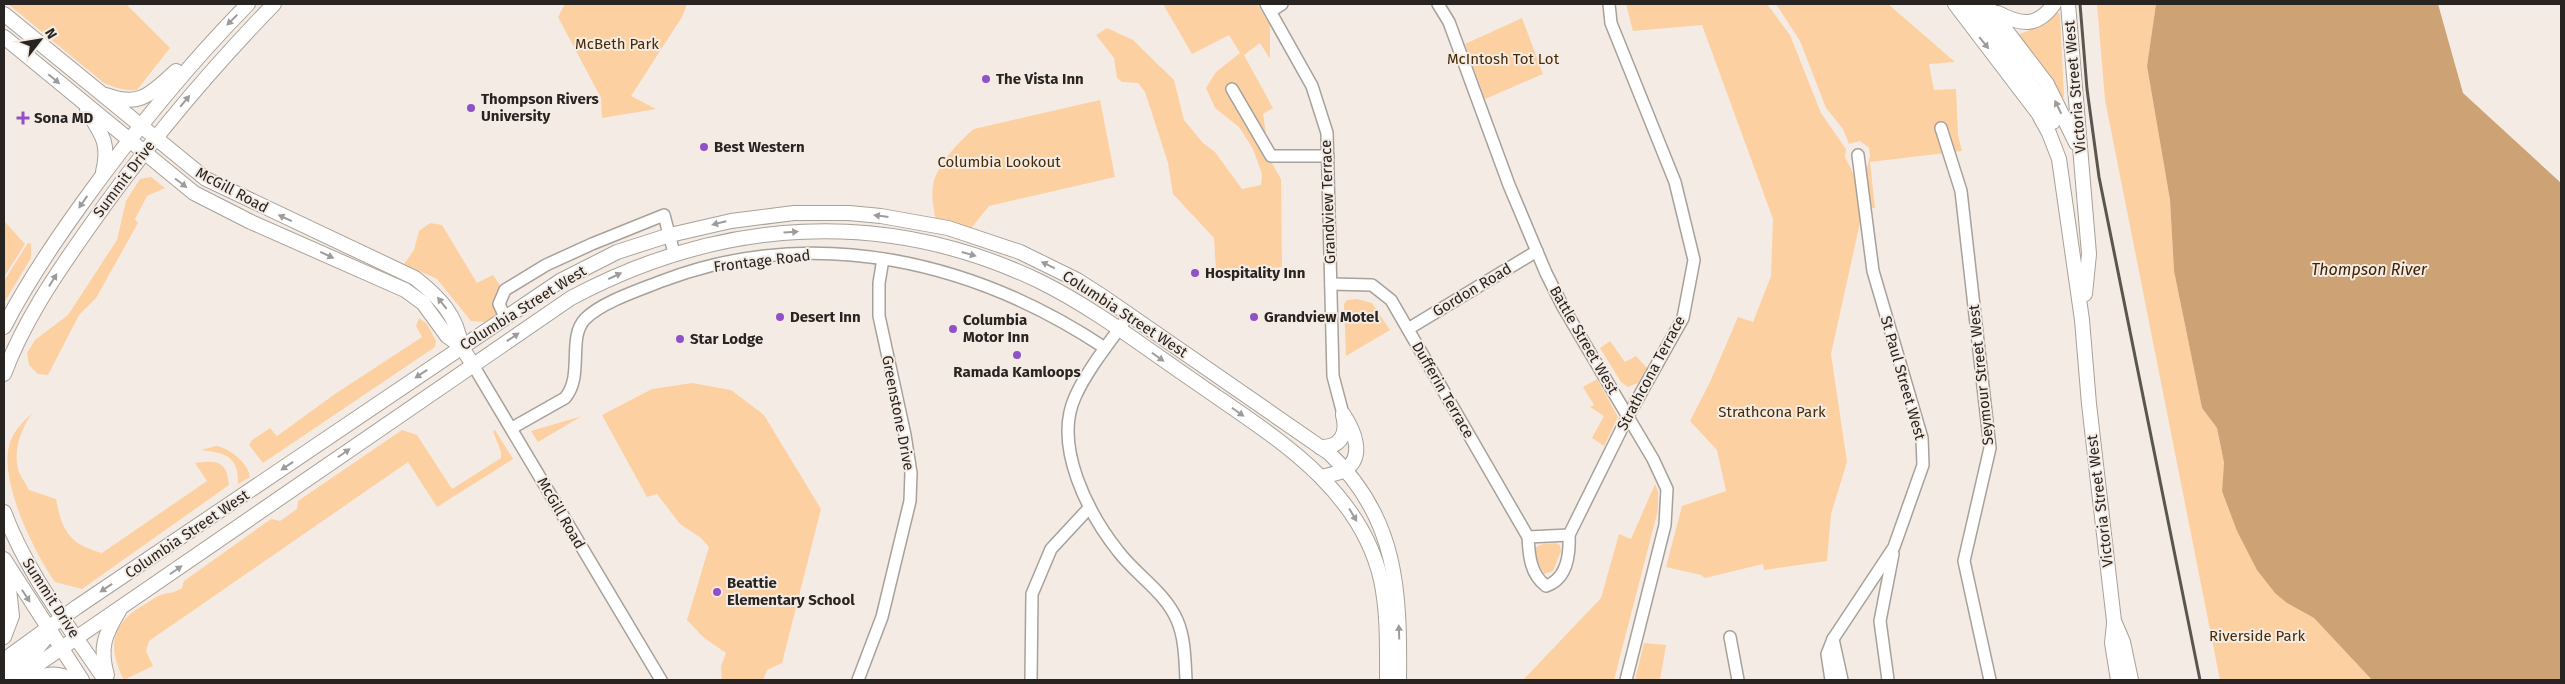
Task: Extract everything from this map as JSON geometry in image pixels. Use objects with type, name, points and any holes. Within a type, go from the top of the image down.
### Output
[{"type":"main road","name":"Summit Drive","points":[[4,327],[44,259],[101,177],[216,36],[248,4]]},
{"type":"main road","name":"Summit Drive","points":[[4,374],[28,322],[58,271],[154,139],[192,92],[274,4]]},
{"type":"main road","name":"Victoria Street West","points":[[1955,4],[2009,74],[2049,133],[2059,159],[2064,181],[2082,320],[2090,413],[2114,621],[2123,642],[2131,680]]},
{"type":"main road","points":[[1971,4],[2043,102],[2057,129],[2074,178],[2084,301]]},
{"type":"main road","points":[[1989,7],[2016,22],[2031,22],[2040,19],[2054,4]]},
{"type":"main road","name":"Victoria Street West","points":[[2068,4],[2089,254],[2082,320]]},
{"type":"main road","points":[[1989,7],[2047,84],[2080,150]]},
{"type":"main road","name":"McGill Road","points":[[4,14],[188,167],[224,190],[415,278],[434,294],[448,311],[459,328],[461,346]]},
{"type":"main road","points":[[98,92],[128,101],[145,97],[152,93],[216,36]]},
{"type":"main road","name":"McGill Road","points":[[4,37],[177,180],[212,203],[405,290],[423,303],[447,336],[461,346],[473,365]]},
{"type":"main road","points":[[78,98],[106,144],[106,158],[101,177]]},
{"type":"main road","name":"Columbia Street West","points":[[4,660],[54,622],[461,346],[588,266],[617,252],[670,235],[730,220],[794,213],[849,213],[907,220],[948,228],[1020,252],[1077,280],[1320,447],[1345,470],[1366,500],[1380,527],[1395,574],[1400,680]]},
{"type":"main road","name":"Columbia Street West","points":[[15,680],[571,298],[625,271],[674,253],[733,238],[794,232],[846,231],[903,238],[976,256],[1014,270],[1067,296],[1286,446],[1322,477],[1350,510],[1373,554],[1385,599],[1387,680]]},
{"type":"main road","points":[[1320,447],[1333,446],[1343,437],[1346,424],[1343,414]]},
{"type":"main road","points":[[1322,477],[1345,470],[1355,457],[1356,440],[1353,429],[1343,414]]},
{"type":"main road","name":"Summit Drive","points":[[4,512],[54,622],[61,649],[82,680]]},
{"type":"main road","name":"Summit Drive","points":[[5,561],[54,622],[77,638],[107,680]]},
{"type":"main road","points":[[4,637],[12,616],[5,561]]},
{"type":"main road","points":[[107,680],[102,659],[104,639],[121,607]]},
{"type":"main road","points":[[2114,621],[2112,643],[2118,680]]},
{"type":"main road","points":[[4,673],[37,648],[54,622]]},
{"type":"main road","points":[[32,680],[48,674],[58,674],[72,680]]},
{"type":"street","points":[[1269,7],[1282,4]]},
{"type":"street","name":"Battle Street West","points":[[1438,4],[1449,22],[1509,185],[1537,251],[1564,307],[1663,475],[1667,489],[1668,506],[1648,598],[1626,680]]},
{"type":"street","name":"Strathcona Terrace","points":[[1546,586],[1554,583],[1564,573],[1569,548],[1569,536],[1628,416],[1683,318],[1694,260],[1674,182],[1611,23],[1609,4]]},
{"type":"street","name":"Grandview Terrace","points":[[1269,7],[1296,54],[1319,102],[1327,133],[1333,376],[1343,414]]},
{"type":"street","points":[[1232,88],[1271,156],[1328,156]]},
{"type":"street","name":"Seymour Street West","points":[[1941,128],[1961,192],[1990,448],[1964,561],[1990,680]]},
{"type":"street","name":"St Paul Street West","points":[[1832,680],[1827,654],[1832,638],[1894,547],[1923,465],[1922,438],[1873,272],[1858,155]]},
{"type":"street","points":[[505,317],[499,304],[505,290],[565,255],[664,215],[674,253]]},
{"type":"street","name":"Gordon Road","points":[[1408,329],[1537,251]]},
{"type":"street","name":"Frontage Road","points":[[512,428],[565,398],[574,382],[579,328],[592,314],[625,296],[693,270],[761,258],[826,253],[920,265],[991,287],[1054,316],[1105,348]]},
{"type":"street","name":"Greenstone Drive","points":[[858,680],[882,617],[910,501],[911,473],[906,443],[879,316],[879,283],[884,259]]},
{"type":"street","name":"Dufferin Terrace","points":[[1331,284],[1372,284],[1391,300],[1528,537],[1530,561],[1538,580],[1546,586]]},
{"type":"street","points":[[1129,314],[1105,348],[1075,397],[1068,431],[1076,476],[1089,508],[1119,552],[1157,591],[1178,621],[1185,655],[1186,680]]},
{"type":"street","name":"McGill Road","points":[[473,365],[661,680]]},
{"type":"street","points":[[1031,680],[1032,594],[1050,549],[1089,508]]},
{"type":"street","points":[[1528,537],[1569,536]]},
{"type":"street","points":[[1888,680],[1880,621],[1894,547]]},
{"type":"street","points":[[1730,637],[1738,680]]},
{"type":"street","points":[[1832,638],[1842,680]]},
{"type":"green space","points":[[8,4],[126,4],[170,48],[137,90],[120,89],[104,83]]},
{"type":"green space","name":"McBeth Park","points":[[565,4],[687,4],[682,17],[631,96],[656,109],[602,118],[601,98],[558,17]]},
{"type":"green space","points":[[1163,4],[1257,4],[1270,25],[1270,59],[1260,43],[1244,55],[1273,108],[1263,114],[1270,160],[1281,179],[1282,267],[1216,272],[1214,238],[1173,194],[1168,163],[1145,92],[1138,83],[1122,82],[1117,78],[1114,58],[1096,35],[1107,28],[1133,40],[1174,80],[1184,120],[1203,143],[1215,152],[1242,189],[1261,185],[1262,174],[1253,149],[1239,127],[1215,108],[1206,88],[1216,72],[1240,53],[1229,35],[1192,54]]},
{"type":"green space","name":"Strathcona Park","points":[[1626,4],[1767,4],[1790,35],[1821,113],[1846,149],[1845,157],[1858,183],[1863,209],[1831,354],[1847,462],[1831,514],[1827,561],[1764,570],[1763,564],[1705,578],[1701,575],[1666,567],[1682,506],[1726,491],[1717,450],[1690,421],[1710,382],[1738,317],[1753,322],[1771,276],[1773,219],[1702,25],[1633,31]]},
{"type":"green space","points":[[1776,4],[1888,4],[1955,62],[1929,64],[1934,90],[1956,89],[1958,135],[1962,151],[1870,162],[1875,208],[1870,208],[1866,172],[1870,156],[1869,148],[1860,141],[1849,144],[1843,129],[1826,108],[1800,41]]},
{"type":"green space","name":"Riverside Park","points":[[2097,4],[2156,4],[2147,66],[2170,200],[2174,271],[2202,408],[2217,428],[2224,464],[2222,491],[2287,603],[2314,618],[2372,680],[2220,680],[2105,100]]},
{"type":"green space","points":[[2057,12],[2060,14],[2064,97],[2061,97],[2017,35],[2046,24]]},
{"type":"green space","name":"McIntosh Tot Lot","points":[[1522,18],[1543,74],[1485,99],[1465,44]]},
{"type":"green space","name":"Columbia Lookout","points":[[1100,100],[1115,177],[989,206],[969,231],[936,222],[932,195],[938,171],[949,154],[974,129]]},
{"type":"green space","points":[[151,177],[165,188],[147,196],[135,219],[138,223],[96,298],[79,315],[48,375],[38,374],[29,365],[27,353],[35,340],[68,315],[117,240],[126,201],[140,179]]},
{"type":"green space","points":[[4,221],[25,244],[4,277]]},
{"type":"green space","points":[[430,223],[442,225],[477,283],[493,275],[501,287],[497,315],[484,322],[471,321],[437,279],[404,264],[414,250],[419,231]]},
{"type":"green space","points":[[28,243],[31,244],[31,258],[4,303],[4,281]]},
{"type":"green space","points":[[1357,299],[1372,303],[1390,330],[1346,356],[1344,304],[1347,300]]},
{"type":"green space","points":[[419,318],[427,324],[436,341],[435,347],[263,463],[249,445],[252,440],[270,428],[277,436],[335,394],[422,337],[416,326]]},
{"type":"green space","points":[[1610,341],[1625,362],[1636,356],[1647,368],[1638,383],[1628,387],[1621,382],[1600,348]]},
{"type":"green space","points":[[1597,379],[1618,417],[1604,446],[1592,438],[1604,416],[1590,407],[1594,405],[1583,387]]},
{"type":"green space","name":"Beattie Elementary School","points":[[692,383],[731,390],[764,415],[821,509],[782,663],[767,670],[763,680],[722,680],[721,666],[726,653],[703,637],[687,620],[709,547],[701,538],[680,524],[657,494],[647,497],[602,415],[652,389]]},
{"type":"green space","points":[[33,412],[25,424],[18,446],[17,461],[19,472],[29,490],[56,499],[64,528],[75,540],[91,549],[102,553],[207,481],[195,463],[214,462],[223,466],[229,485],[82,589],[55,582],[29,536],[9,479],[10,441],[18,428]]},
{"type":"green space","points":[[582,416],[538,442],[531,431]]},
{"type":"green space","points":[[402,430],[417,435],[452,489],[501,458],[501,452],[493,431],[495,430],[513,459],[437,507],[408,462],[149,641],[146,651],[153,666],[124,680],[118,667],[114,645],[120,626],[126,618],[157,596],[175,592],[182,588],[184,581],[271,519],[280,521],[297,509],[298,501]]},
{"type":"green space","points":[[216,446],[238,457],[249,472],[250,477],[238,484],[238,474],[233,461],[223,454],[201,450]]},
{"type":"green space","points":[[1655,484],[1658,491],[1658,510],[1614,680],[1523,680],[1601,598],[1619,534],[1631,539]]},
{"type":"green space","points":[[1556,543],[1560,545],[1561,551],[1553,571],[1544,574],[1532,554],[1536,547]]},
{"type":"green space","points":[[1644,643],[1666,645],[1660,680],[1635,680]]},
{"type":"water","name":"Thompson River","points":[[2156,4],[2438,4],[2463,93],[2561,183],[2561,680],[2372,680],[2314,618],[2287,603],[2275,593],[2257,570],[2237,531],[2222,491],[2224,463],[2217,428],[2202,408],[2174,271],[2170,200],[2147,66]]},
{"type":"railway","points":[[2080,4],[2087,89],[2099,177],[2200,680]]},
{"type":"place","name":"The Vista Inn","points":[[986,79]]},
{"type":"place","name":"Thompson Rivers University","points":[[471,108]]},
{"type":"place","name":"Sona MD","points":[[23,118]]},
{"type":"place","name":"Best Western","points":[[704,147]]},
{"type":"place","name":"Hospitality Inn","points":[[1195,273]]},
{"type":"place","name":"Desert Inn","points":[[780,317]]},
{"type":"place","name":"Grandview Motel","points":[[1254,317]]},
{"type":"place","name":"Columbia Motor Inn","points":[[953,329]]},
{"type":"place","name":"Star Lodge","points":[[680,339]]},
{"type":"place","name":"Ramada Kamloops","points":[[1017,355]]},
{"type":"place","name":"Beattie Elementary School","points":[[717,592]]}]
